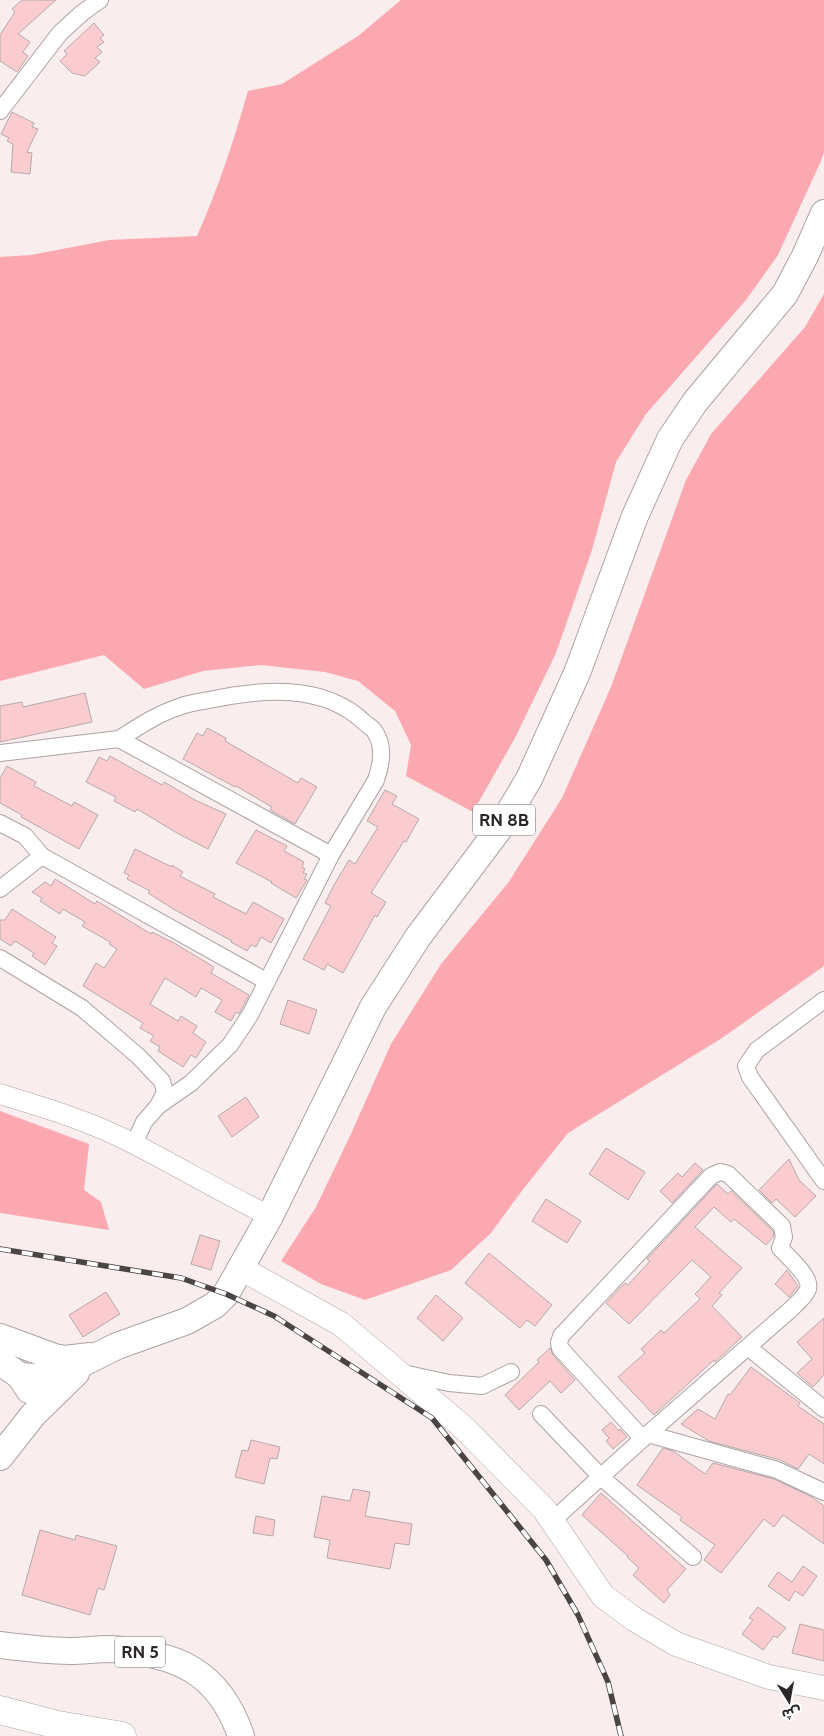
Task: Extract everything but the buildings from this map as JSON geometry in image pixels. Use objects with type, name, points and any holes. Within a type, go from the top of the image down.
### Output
[{"type":"highway","points":[[0,1710],[58,1724],[122,1736]]},
{"type":"main road","name":"RN 8B","points":[[101,1354],[117,1346],[201,1315],[226,1294],[242,1269],[373,1007],[418,937],[498,829],[529,779],[577,673],[635,516],[670,439],[695,402],[785,294],[806,256],[824,213]]},
{"type":"main road","points":[[242,1269],[341,1324],[463,1427],[544,1510],[603,1596],[634,1619],[676,1644],[769,1677],[824,1688]]},
{"type":"main road","points":[[0,1337],[54,1357],[65,1359],[101,1354]]},
{"type":"main road","points":[[0,1337],[37,1366],[46,1378]]},
{"type":"main road","points":[[10,1369],[46,1378],[61,1374],[101,1354]]},
{"type":"main road","points":[[0,1457],[34,1414],[82,1368],[101,1354]]},
{"type":"main road","points":[[10,1369],[30,1392],[34,1414]]},
{"type":"main road","points":[[34,1414],[46,1378]]},
{"type":"main road","name":"RN 5","points":[[0,1644],[20,1648],[59,1650],[110,1649],[150,1653],[187,1665],[204,1676],[231,1708],[241,1736]]},
{"type":"street","points":[[0,111],[60,33],[100,0]]},
{"type":"street","points":[[0,753],[119,739],[152,718],[180,706],[238,694],[278,692],[307,694],[330,700],[355,713],[375,732],[382,751],[376,780],[331,855],[250,1015],[230,1044],[191,1083],[158,1106],[144,1122],[134,1144]]},
{"type":"street","points":[[119,739],[331,855]]},
{"type":"street","points":[[0,823],[25,836],[42,856],[266,981]]},
{"type":"street","points":[[0,889],[42,856]]},
{"type":"street","points":[[0,958],[82,1008],[138,1056],[162,1081],[165,1092],[158,1106]]},
{"type":"street","points":[[824,1000],[756,1050],[746,1066],[750,1077],[824,1181]]},
{"type":"street","points":[[0,1094],[67,1115],[134,1144],[219,1191],[270,1216]]},
{"type":"street","points":[[552,1521],[646,1436],[790,1310],[807,1291],[809,1284],[806,1276],[780,1248],[784,1237],[782,1226],[728,1174],[720,1172],[711,1176],[704,1183],[561,1336],[560,1348],[646,1436],[777,1470],[824,1492]]},
{"type":"street","points":[[748,1347],[824,1409]]},
{"type":"street","points":[[400,1373],[449,1383],[482,1386],[511,1372]]},
{"type":"street","points":[[541,1414],[601,1478],[693,1557]]},
{"type":"shaded area","points":[[401,0],[824,0],[824,152],[821,161],[778,255],[746,300],[646,414],[616,462],[592,550],[556,653],[515,738],[473,812],[406,776],[411,745],[395,711],[358,681],[325,672],[261,665],[203,671],[144,689],[104,655],[0,681],[0,257],[31,255],[109,240],[197,236],[225,164],[248,91],[282,84],[358,36]]},
{"type":"shaded area","points":[[824,294],[824,966],[722,1038],[568,1133],[491,1233],[451,1270],[365,1300],[321,1284],[281,1261],[316,1207],[391,1044],[441,964],[508,883],[562,798],[611,687],[686,480],[711,434],[805,327]]},
{"type":"shaded area","points":[[0,1111],[89,1144],[84,1190],[101,1202],[109,1230],[0,1213]]},
{"type":"railway","points":[[0,1249],[181,1278],[226,1294],[274,1316],[432,1418],[546,1560],[578,1615],[608,1682],[621,1736]]}]
